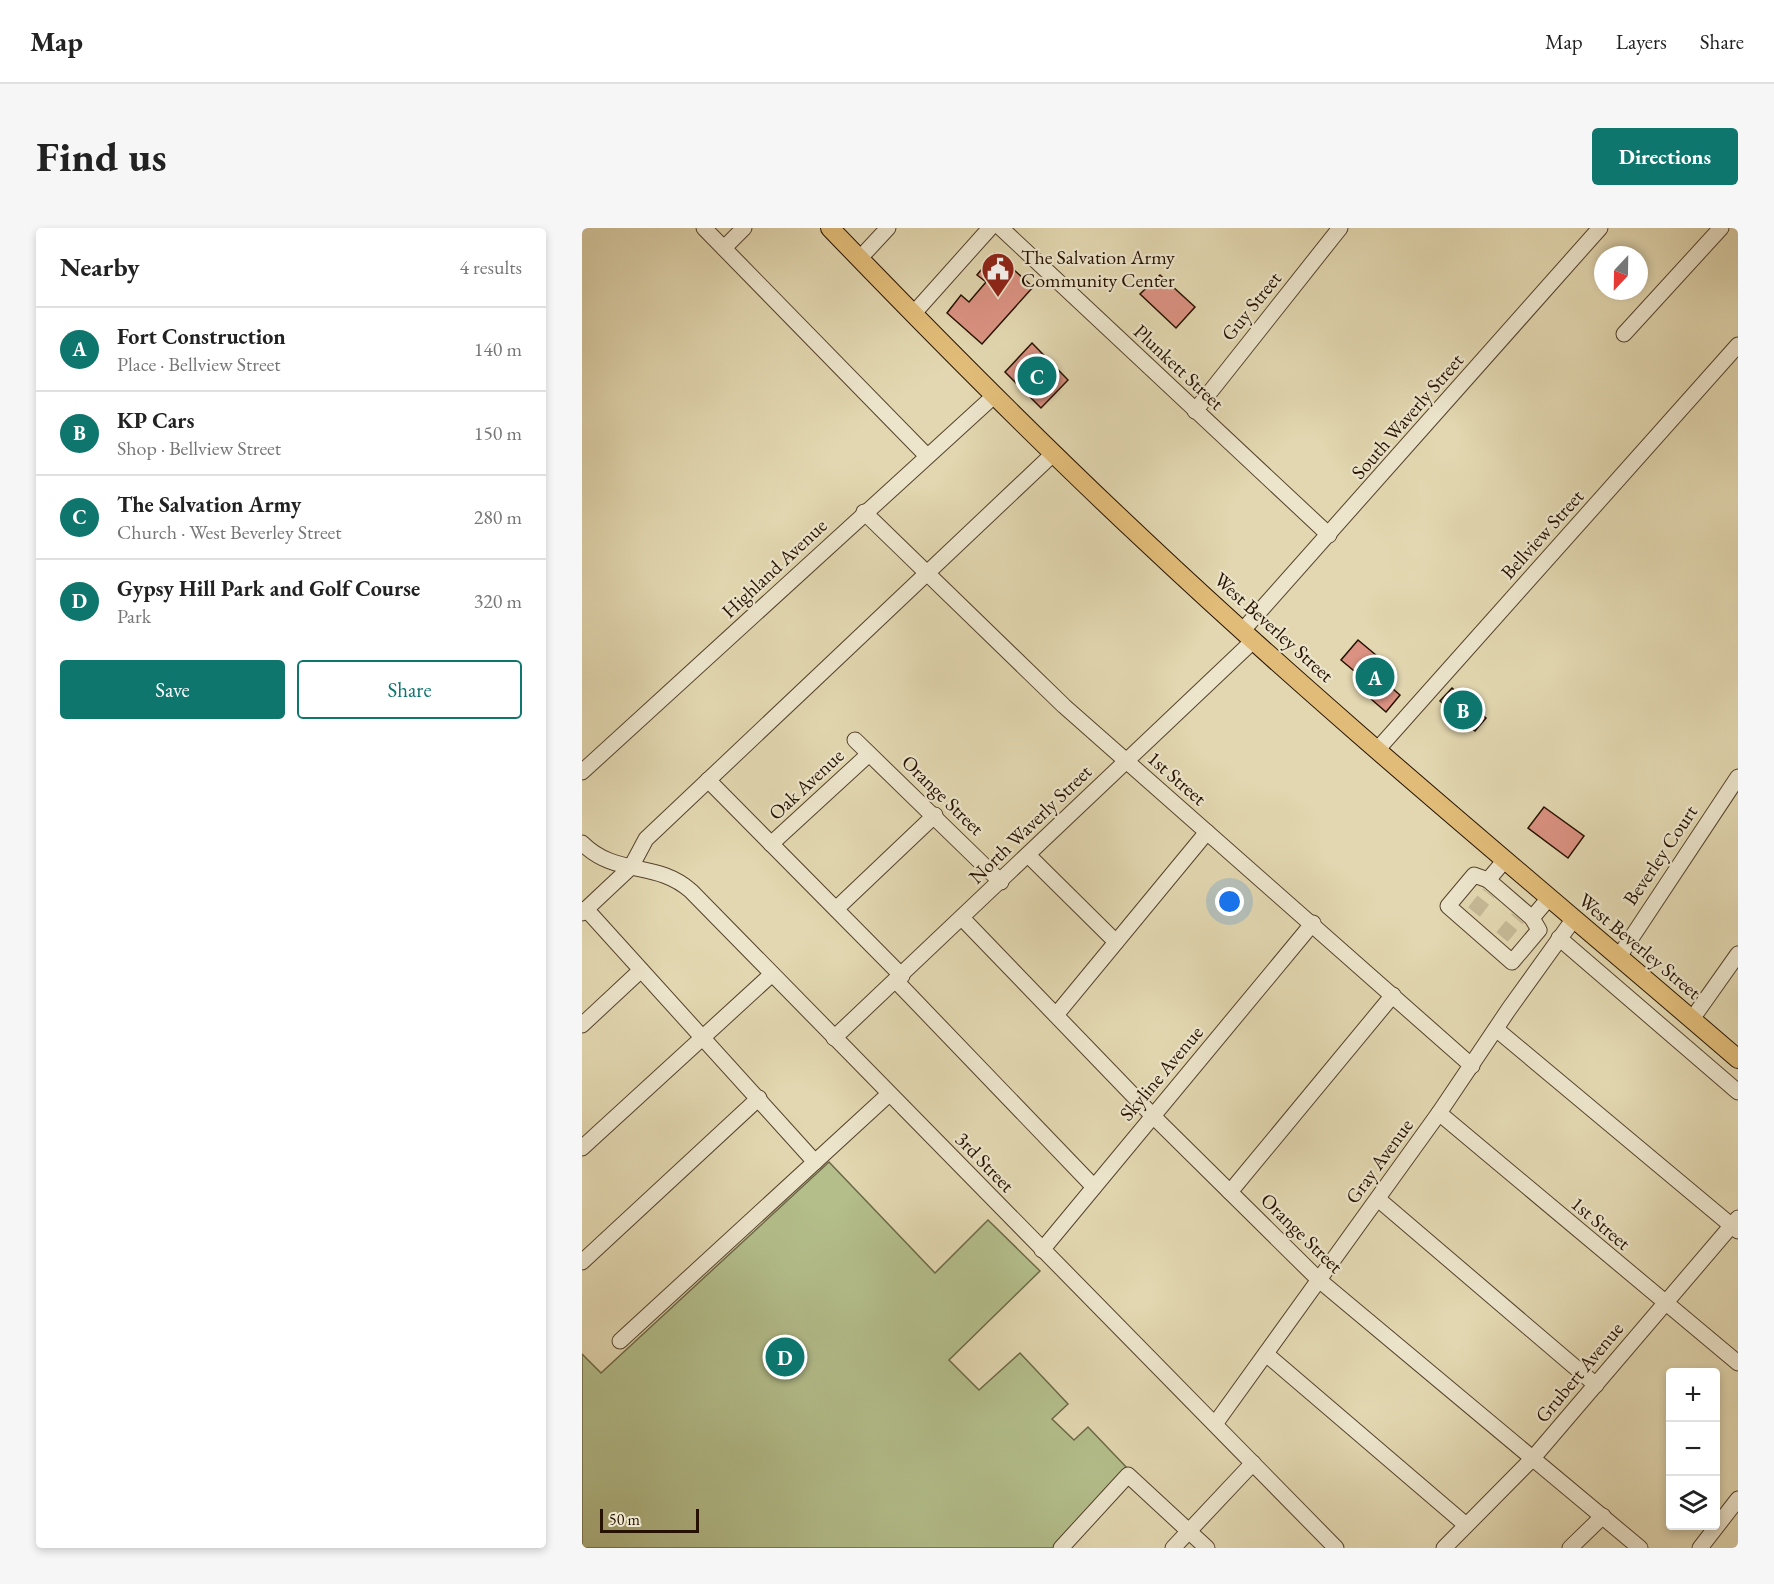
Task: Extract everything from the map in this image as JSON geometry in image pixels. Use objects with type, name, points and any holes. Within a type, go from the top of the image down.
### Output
[{"type":"main road","name":"West Beverley Street","points":[[830,228],[995,395],[1147,543],[1377,750],[1738,1059]]},
{"type":"street","points":[[704,228],[927,456]]},
{"type":"street","points":[[724,248],[744,228]]},
{"type":"street","points":[[860,258],[888,228]]},
{"type":"street","points":[[914,313],[990,228]]},
{"type":"street","name":"Plunkett Street","points":[[1001,228],[1329,536]]},
{"type":"street","name":"Guy Street","points":[[1195,411],[1340,228]]},
{"type":"street","name":"South Waverly Street","points":[[1249,635],[1329,536],[1600,228]]},
{"type":"street","points":[[1624,334],[1721,228]]},
{"type":"street","name":"Bellview Street","points":[[1377,750],[1738,345]]},
{"type":"street","name":"Highland Avenue","points":[[582,772],[802,573],[864,512],[995,395]]},
{"type":"street","points":[[815,1162],[759,1098],[584,911],[631,867],[646,839],[1054,453]]},
{"type":"street","name":"1st Street","points":[[864,512],[926,574],[1126,762],[1313,923],[1472,1066]]},
{"type":"street","name":"North Waverly Street","points":[[834,1038],[1126,762],[1249,635]]},
{"type":"street","name":"Orange Street","points":[[855,740],[935,815],[1001,882]]},
{"type":"street","name":"Oak Avenue","points":[[771,844],[869,754]]},
{"type":"street","name":"Beverley Court","points":[[1618,958],[1738,777]]},
{"type":"street","points":[[708,780],[836,909],[1094,1187]]},
{"type":"street","points":[[836,909],[935,815]]},
{"type":"street","points":[[1056,1015],[1207,832]]},
{"type":"street","name":"3rd Street","points":[[582,843],[606,861],[663,874],[686,886],[1042,1250],[1112,1317],[1336,1548]]},
{"type":"street","points":[[1028,855],[1116,942]]},
{"type":"street","points":[[1491,886],[1505,860]]},
{"type":"street","points":[[1512,962],[1539,930],[1491,886],[1474,875],[1448,906],[1469,917],[1498,942],[1512,962],[1531,978]]},
{"type":"street","points":[[1525,916],[1549,898]]},
{"type":"street","name":"Orange Street","points":[[962,918],[1153,1116],[1319,1280],[1640,1548]]},
{"type":"street","name":"Gray Avenue","points":[[1215,1424],[1378,1199],[1573,920]]},
{"type":"street","name":"Skyline Avenue","points":[[1042,1250],[1313,923]]},
{"type":"street","points":[[1559,938],[1738,1092]]},
{"type":"street","points":[[1692,1019],[1738,954]]},
{"type":"street","points":[[582,1025],[641,970]]},
{"type":"street","points":[[582,1148],[772,974]]},
{"type":"street","points":[[1230,1192],[1394,995]]},
{"type":"street","points":[[1496,1029],[1736,1225]]},
{"type":"street","points":[[620,1341],[889,1094]]},
{"type":"street","points":[[582,1262],[759,1098]]},
{"type":"street","name":"1st Street","points":[[1439,1113],[1664,1304],[1738,1363]]},
{"type":"street","points":[[1378,1199],[1596,1385]]},
{"type":"street","name":"Grubert Avenue","points":[[1444,1548],[1533,1458],[1664,1304],[1736,1225]]},
{"type":"street","points":[[1266,1354],[1466,1525]]},
{"type":"street","points":[[1173,1548],[1253,1463]]},
{"type":"street","points":[[1061,1548],[1128,1475],[1207,1548]]},
{"type":"street","points":[[1700,1548],[1738,1499]]},
{"type":"street","points":[[1570,1548],[1603,1516]]},
{"type":"green space","points":[[829,1162],[935,1273],[988,1220],[1040,1271],[949,1360],[979,1390],[1020,1353],[1068,1404],[1052,1419],[1074,1440],[1088,1427],[1129,1470],[1056,1548],[582,1548],[582,1354],[601,1373]]},
{"type":"building","name":"The Salvation Army Community Center","points":[[995,253],[1033,287],[982,344],[947,313],[961,295],[969,302],[986,282],[977,275]]},
{"type":"building","points":[[1160,275],[1195,307],[1176,328],[1140,294]]},
{"type":"building","points":[[1032,343],[1068,380],[1041,408],[1005,372]]},
{"type":"building","points":[[1358,640],[1395,671],[1385,682],[1400,695],[1386,712],[1371,699],[1378,691],[1341,660]]},
{"type":"building","points":[[1452,688],[1486,718],[1475,731],[1440,701]]},
{"type":"building","points":[[1544,807],[1584,836],[1568,858],[1528,828]]},
{"type":"tunnel","points":[[1474,912],[1489,893]]},
{"type":"tunnel","points":[[1502,937],[1518,918]]},
{"type":"place","name":"The Salvation Army Community Center","points":[[998,298]]},
{"type":"place","name":"The Salvation Army","points":[[1037,376]]},
{"type":"place","name":"Fort Construction","points":[[1375,677]]},
{"type":"place","name":"KP Cars","points":[[1463,710]]},
{"type":"place","name":"Gypsy Hill Park and Golf Course","points":[[785,1357]]}]
